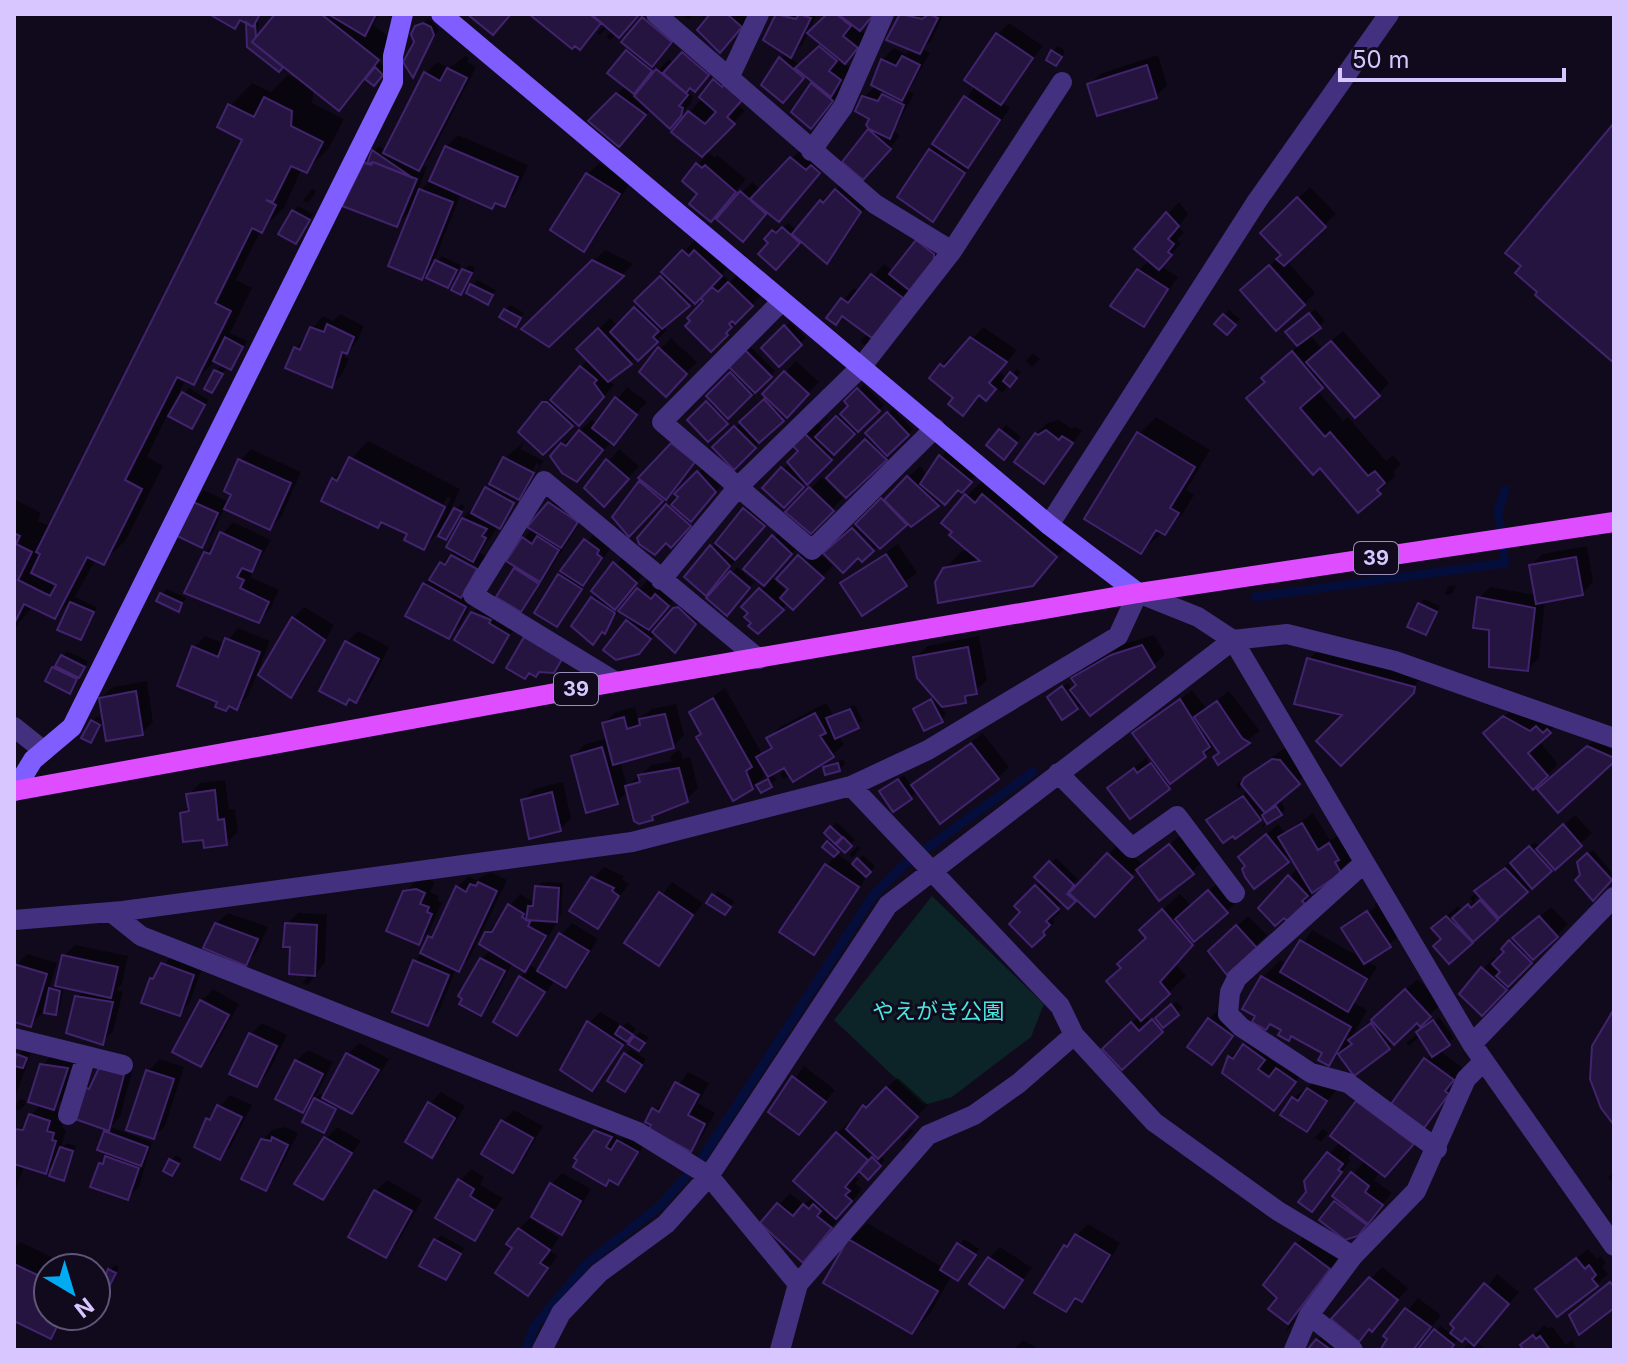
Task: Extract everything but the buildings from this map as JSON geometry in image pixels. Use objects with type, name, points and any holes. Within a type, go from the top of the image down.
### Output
[{"type":"main road","name":"39","points":[[14,791],[616,682],[1138,593],[1614,522]]},
{"type":"street","points":[[14,791],[33,760],[72,727],[393,82],[393,56],[403,14]]},
{"type":"street","points":[[441,14],[1049,525],[1138,593],[1198,617],[1233,640],[1472,1044],[1614,1246]]},
{"type":"street","points":[[656,14],[875,204],[952,251]]},
{"type":"street","points":[[730,76],[759,14]]},
{"type":"street","points":[[811,151],[843,107],[884,14]]},
{"type":"street","points":[[1049,525],[1257,201],[1389,14]]},
{"type":"street","points":[[661,580],[738,487],[862,366],[952,251],[1062,82]]},
{"type":"street","points":[[782,301],[662,422],[812,550],[935,428]]},
{"type":"street","points":[[616,682],[473,595],[544,481],[759,659]]},
{"type":"street","points":[[14,920],[111,912],[632,842],[851,786],[928,750],[1118,636],[1138,593]]},
{"type":"street","points":[[542,1350],[561,1313],[599,1273],[666,1224],[709,1176],[921,859],[1058,773],[1233,640],[1287,634],[1379,657],[1614,738]]},
{"type":"street","points":[[14,727],[44,751]]},
{"type":"street","points":[[1058,773],[1132,848],[1177,816],[1235,893]]},
{"type":"street","points":[[851,786],[1060,1006],[1074,1035],[1154,1122],[1278,1211],[1353,1256]]},
{"type":"street","points":[[1364,863],[1237,978],[1230,992],[1228,1014],[1241,1027],[1311,1073],[1348,1083],[1437,1149]]},
{"type":"street","points":[[1472,1044],[1614,897]]},
{"type":"street","points":[[111,912],[141,936],[638,1132],[709,1176],[798,1284]]},
{"type":"street","points":[[780,1350],[798,1284],[928,1135],[974,1115],[1019,1083],[1074,1035]]},
{"type":"street","points":[[14,1038],[123,1065]]},
{"type":"street","points":[[68,1115],[86,1056]]},
{"type":"street","points":[[1294,1350],[1309,1315],[1353,1256],[1416,1191],[1466,1079],[1484,1061]]},
{"type":"street","points":[[1309,1315],[1353,1350]]},
{"type":"green space","name":"やえがき公園","points":[[932,896],[1044,1004],[1031,1037],[952,1097],[924,1105],[834,1020]]},
{"type":"waterway","points":[[1255,597],[1505,563],[1498,510],[1505,490]]},
{"type":"waterway","points":[[525,1350],[535,1326],[587,1263],[660,1206],[703,1157],[873,896],[905,864],[1033,772]]}]
